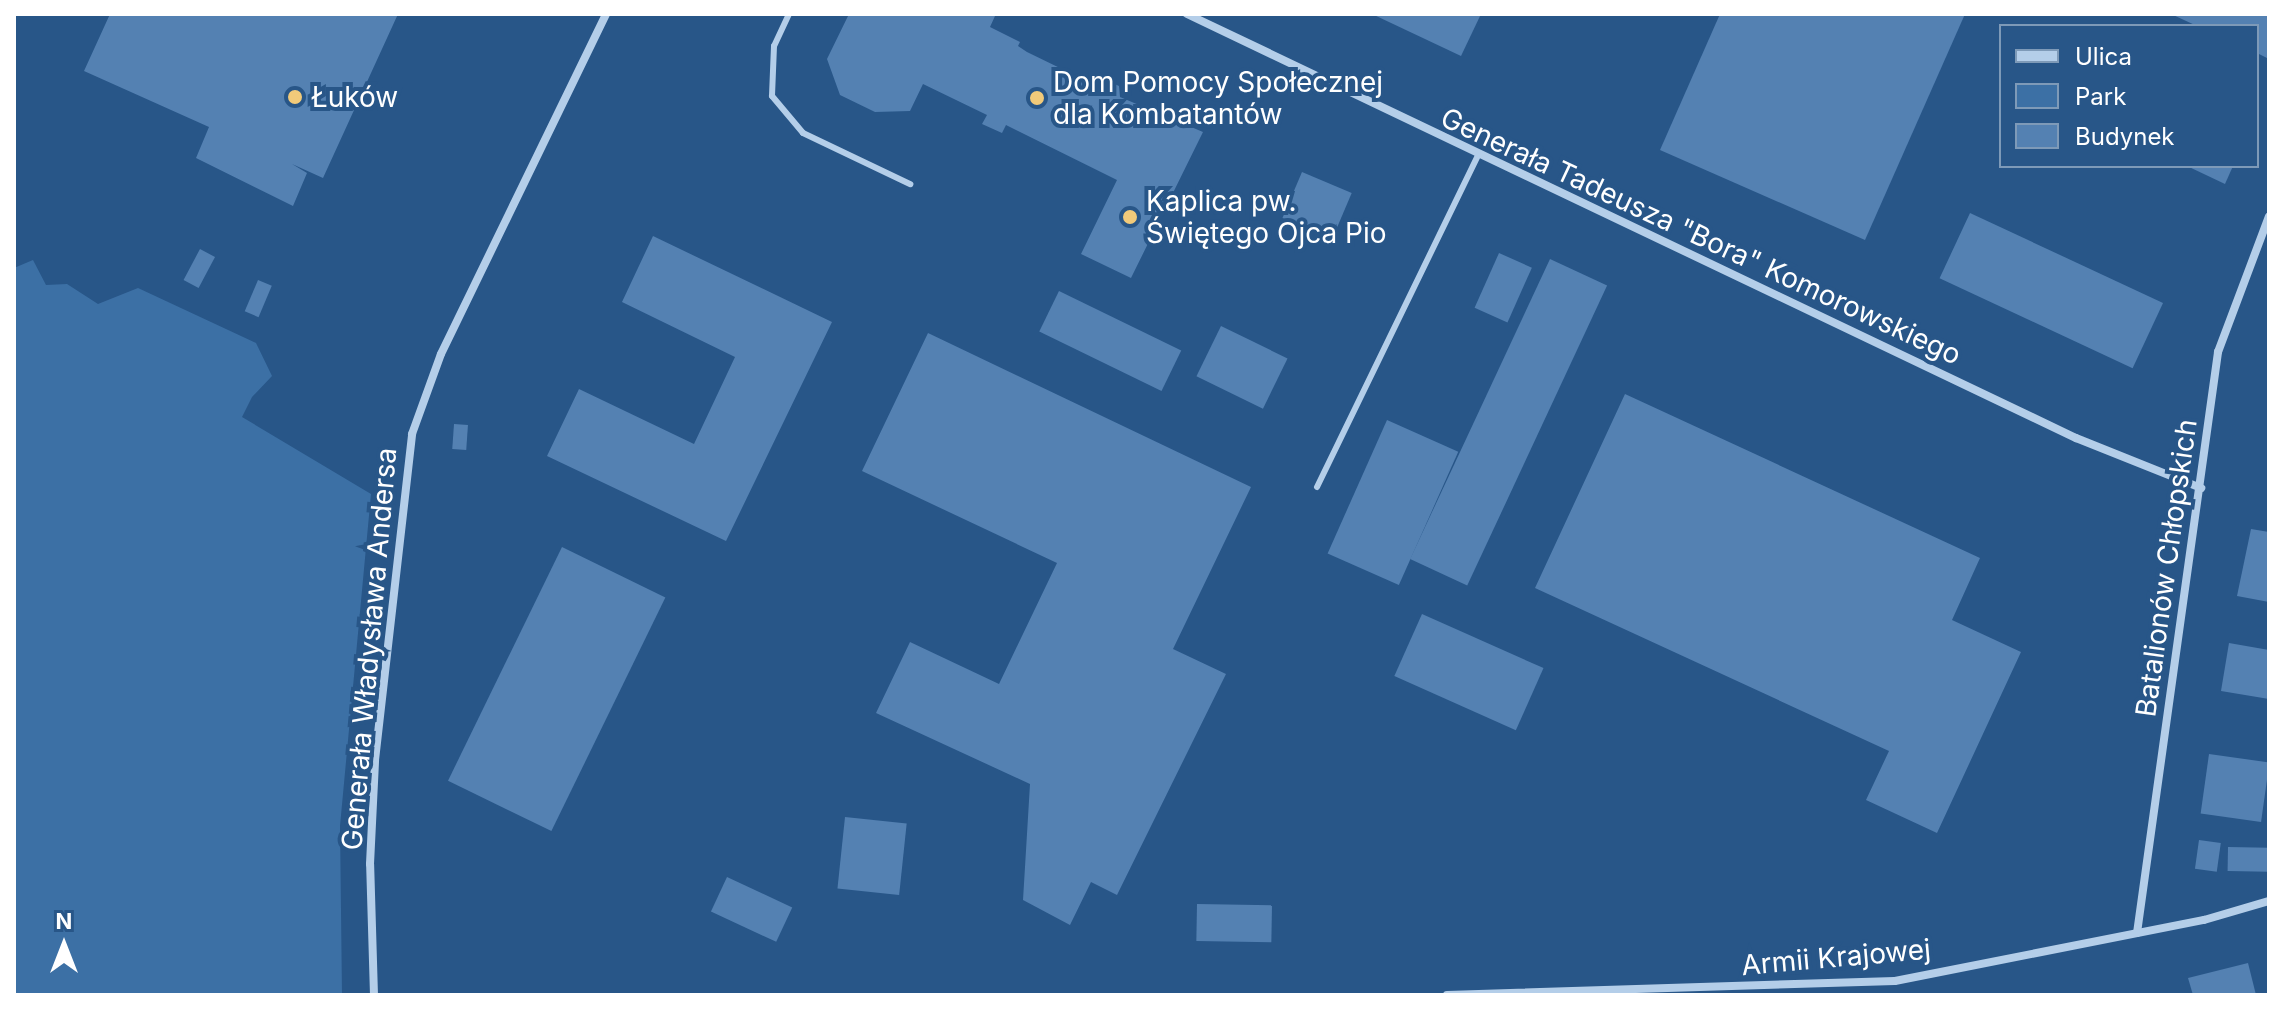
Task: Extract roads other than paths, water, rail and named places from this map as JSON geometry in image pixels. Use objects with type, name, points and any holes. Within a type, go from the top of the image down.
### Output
[{"type":"street","name":"Generała Władysława Andersa","points":[[374,995],[372,807],[404,464],[441,354],[606,14]]},
{"type":"street","name":"Generała Tadeusza \"Bora\" Komorowskiego","points":[[1187,14],[2076,438],[2201,488]]},
{"type":"street","name":"Batalionów Chłopskich","points":[[2137,933],[2218,352],[2269,216]]},
{"type":"street","name":"Armii Krajowej","points":[[1447,995],[1895,981],[2137,933],[2269,901]]},
{"type":"lane","points":[[789,14],[774,46],[772,96],[803,133],[910,184]]},
{"type":"lane","points":[[1317,487],[1479,154]]},
{"type":"place","name":"Łuków","points":[[295,97]]},
{"type":"place","name":"Dom Pomocy Społecznej dla Kombatantów","points":[[1037,98]]},
{"type":"place","name":"Kaplica pw. Świętego Ojca Pio","points":[[1130,217]]}]
